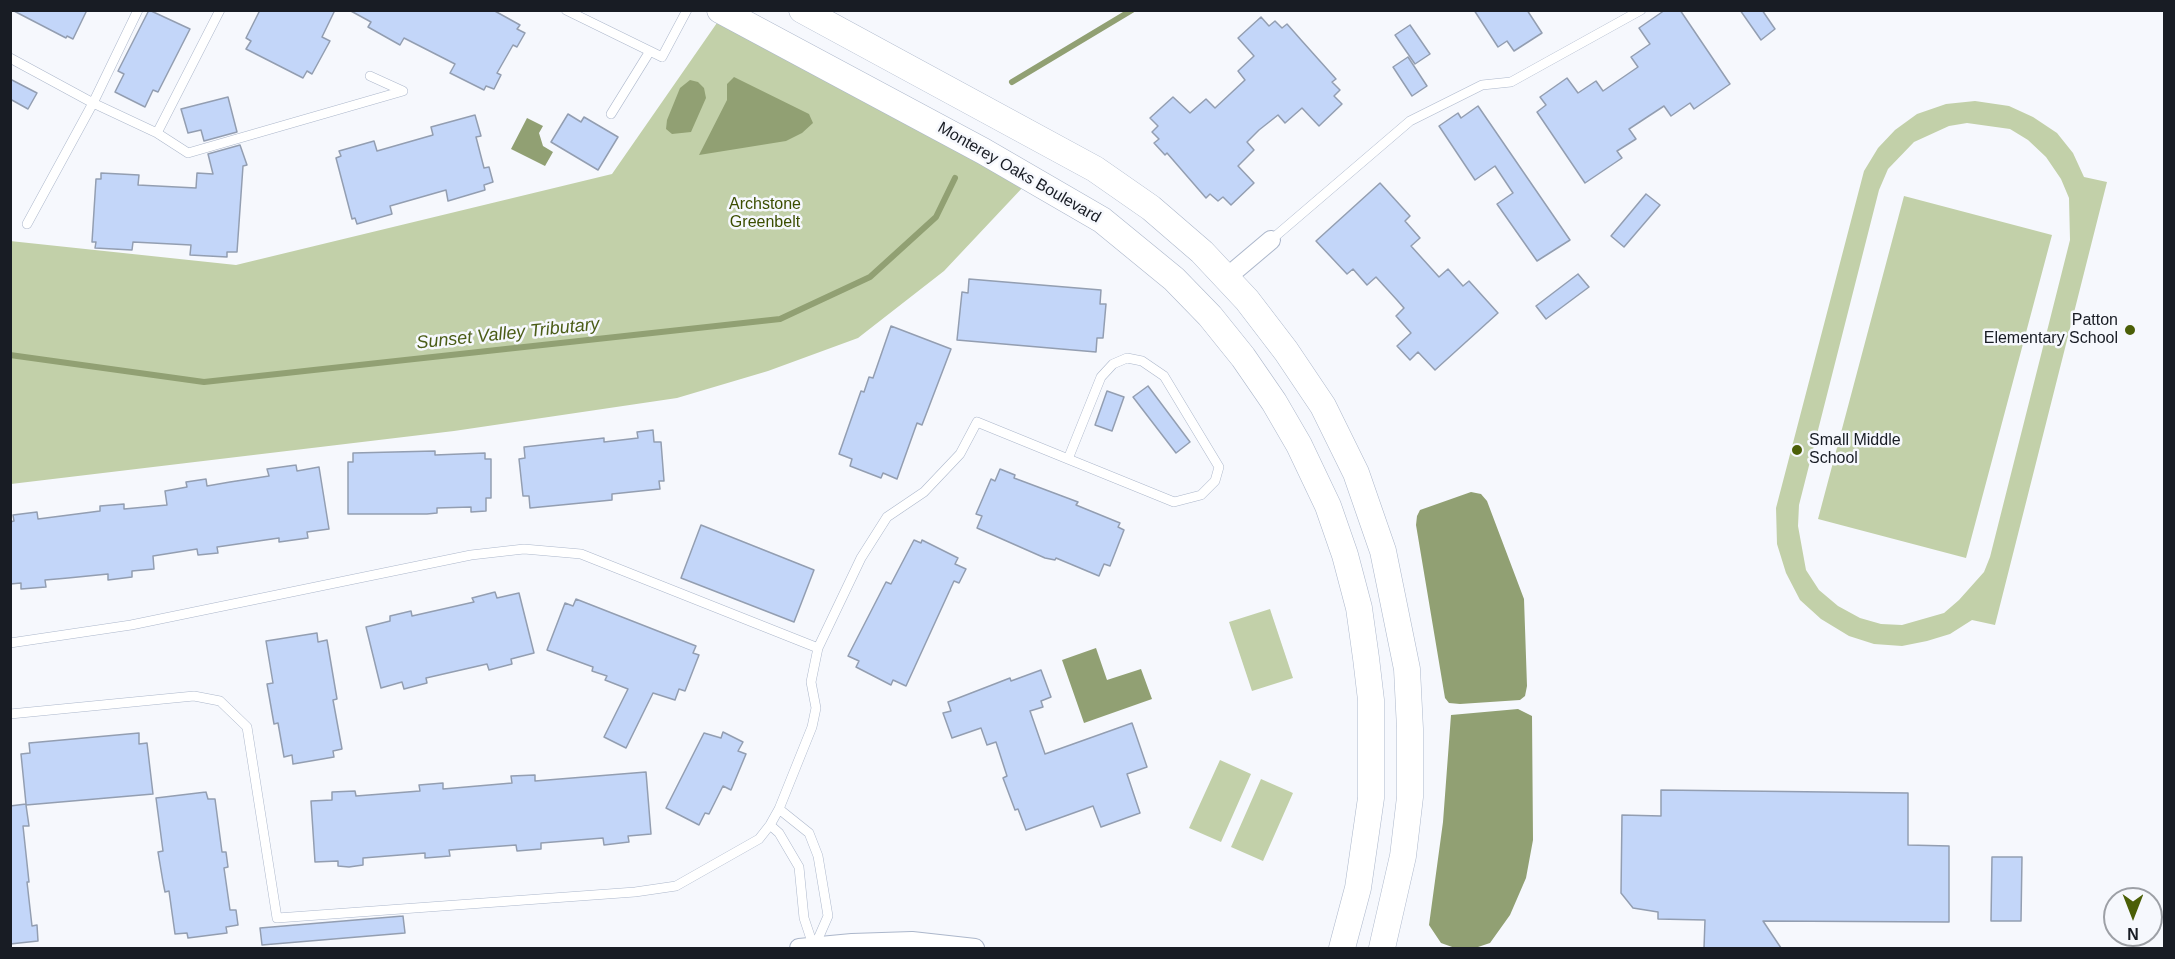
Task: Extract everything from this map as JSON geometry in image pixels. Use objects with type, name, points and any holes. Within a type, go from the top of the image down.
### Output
[{"type":"street","points":[[802,10],[1095,169],[1151,208],[1202,252],[1226,278],[1286,351],[1323,406],[1363,491],[1383,551],[1395,600],[1407,669],[1410,797],[1403,856],[1382,948]]},
{"type":"street","name":"Monterey Oaks Boulevard","points":[[729,13],[983,151],[1102,220],[1174,279],[1210,316],[1274,402],[1299,444],[1328,506],[1345,555],[1359,608],[1366,658],[1371,700],[1371,798],[1358,888],[1342,948]]},
{"type":"street","points":[[1226,278],[1271,240]]},
{"type":"street","points":[[809,948],[852,943],[912,941],[975,948]]},
{"type":"lane","points":[[27,224],[93,103],[138,10]]},
{"type":"lane","points":[[157,133],[220,10]]},
{"type":"lane","points":[[566,10],[662,57],[687,10]]},
{"type":"lane","points":[[1271,240],[1410,121],[1482,85],[1511,82],[1641,10]]},
{"type":"lane","points":[[611,114],[650,51]]},
{"type":"lane","points":[[10,57],[93,103],[157,133],[188,153],[403,92],[370,76]]},
{"type":"lane","points":[[10,714],[194,696],[220,701],[247,727],[277,918],[635,892],[676,886],[759,839],[770,825],[780,809],[812,727],[816,708],[811,682],[818,648],[861,558],[886,517],[932,484],[960,454],[977,422],[1068,459],[1174,502],[1201,495],[1215,481],[1219,468],[1164,376],[1142,361],[1127,358],[1113,364],[1101,377],[1068,459]]},
{"type":"lane","points":[[10,643],[131,625],[471,555],[524,549],[581,554],[818,648]]},
{"type":"lane","points":[[780,809],[809,833],[818,856],[828,916],[809,948]]},
{"type":"lane","points":[[770,825],[780,833],[799,867],[809,948]]},
{"type":"green space","name":"Archstone Greenbelt","points":[[719,20],[1024,186],[944,271],[858,338],[768,371],[677,398],[454,431],[11,484],[10,241],[236,265],[612,174]]},
{"type":"green space","points":[[1975,101],[2009,106],[2033,117],[2057,133],[2073,153],[2084,177],[2107,182],[1995,625],[1972,620],[1950,634],[1927,641],[1902,646],[1874,644],[1849,636],[1821,619],[1800,600],[1786,573],[1777,544],[1776,508],[1864,171],[1878,148],[1895,130],[1917,114],[1946,104]],"holes":[[[1967,123],[2010,129],[2028,140],[2046,157],[2061,179],[2069,198],[2070,240],[1990,557],[1984,572],[1944,613],[1902,625],[1881,624],[1860,618],[1838,606],[1819,590],[1806,570],[1798,526],[1799,505],[1879,190],[1888,169],[1914,142],[1949,126]]]},
{"type":"green space","points":[[1904,196],[2052,235],[1966,558],[1818,519]]},
{"type":"green space","points":[[1270,609],[1293,678],[1252,691],[1229,622]]},
{"type":"green space","points":[[1220,760],[1251,774],[1221,842],[1189,828]]},
{"type":"green space","points":[[1261,779],[1293,793],[1263,861],[1231,847]]},
{"type":"shaded area","points":[[734,77],[809,114],[813,123],[802,133],[786,141],[699,155],[727,100],[727,84]]},
{"type":"shaded area","points":[[690,80],[698,82],[704,88],[706,98],[691,132],[672,134],[666,129],[667,120],[680,88]]},
{"type":"shaded area","points":[[527,118],[543,126],[539,133],[543,146],[553,152],[545,166],[511,149]]},
{"type":"shaded area","points":[[1471,492],[1481,494],[1487,501],[1524,599],[1527,686],[1525,696],[1520,700],[1460,704],[1449,703],[1445,698],[1416,525],[1417,516],[1420,510]]},
{"type":"shaded area","points":[[1096,648],[1107,680],[1141,669],[1152,699],[1084,723],[1062,660]]},
{"type":"shaded area","points":[[1518,709],[1532,716],[1533,840],[1526,878],[1510,915],[1490,943],[1475,948],[1455,948],[1441,943],[1429,925],[1443,822],[1451,715]]},
{"type":"building","points":[[12,10],[87,10],[73,39],[67,36],[66,38]]},
{"type":"building","points":[[149,10],[190,29],[158,92],[153,90],[145,107],[115,92],[124,74],[118,71]]},
{"type":"building","points":[[260,10],[335,10],[322,37],[330,41],[312,74],[307,71],[303,78],[246,49],[251,41],[246,38]]},
{"type":"building","points":[[349,10],[493,10],[520,25],[517,29],[525,33],[517,47],[513,45],[497,73],[501,75],[494,89],[486,86],[484,90],[450,73],[455,64],[404,38],[400,45],[368,27],[371,22]]},
{"type":"building","points":[[1474,10],[1527,10],[1542,33],[1514,51],[1507,41],[1498,47]]},
{"type":"building","points":[[1665,10],[1680,10],[1730,84],[1694,109],[1690,103],[1671,116],[1664,106],[1629,129],[1636,139],[1617,151],[1622,158],[1585,183],[1537,112],[1546,105],[1540,97],[1567,78],[1578,93],[1596,81],[1603,91],[1638,67],[1631,57],[1650,44],[1639,28]]},
{"type":"building","points":[[1740,10],[1762,10],[1775,29],[1761,40]]},
{"type":"building","points":[[1261,17],[1269,26],[1275,21],[1282,28],[1287,24],[1336,79],[1332,82],[1340,90],[1334,96],[1342,104],[1319,126],[1302,108],[1285,123],[1278,115],[1259,130],[1247,142],[1254,150],[1238,166],[1254,183],[1231,205],[1223,197],[1218,201],[1210,194],[1206,198],[1167,153],[1165,155],[1154,143],[1159,139],[1152,132],[1158,126],[1150,118],[1173,97],[1190,113],[1206,99],[1215,108],[1245,80],[1238,71],[1254,56],[1238,38]]},
{"type":"building","points":[[1410,25],[1430,54],[1415,64],[1395,35]]},
{"type":"building","points":[[1408,57],[1427,86],[1412,96],[1393,67]]},
{"type":"building","points":[[10,79],[37,93],[28,109],[10,99]]},
{"type":"building","points":[[228,97],[237,132],[204,141],[201,130],[188,133],[181,109]]},
{"type":"building","points":[[1478,106],[1570,240],[1537,261],[1497,204],[1513,193],[1495,166],[1475,180],[1439,126],[1458,113],[1461,118]]},
{"type":"building","points":[[568,114],[581,122],[584,117],[618,137],[598,170],[551,142]]},
{"type":"building","points":[[475,115],[481,136],[476,137],[484,168],[489,167],[493,182],[484,185],[485,190],[448,201],[446,190],[390,206],[392,214],[357,224],[355,218],[352,219],[336,158],[341,156],[339,151],[374,141],[377,151],[433,135],[431,127]]},
{"type":"building","points":[[240,145],[247,165],[243,166],[237,252],[227,252],[227,257],[190,255],[191,245],[133,242],[132,250],[95,248],[96,242],[92,242],[96,179],[101,179],[101,173],[139,175],[138,185],[196,188],[197,173],[213,174],[208,154]]},
{"type":"building","points":[[1380,183],[1410,216],[1405,221],[1420,238],[1411,246],[1439,277],[1448,269],[1463,286],[1469,281],[1498,313],[1435,370],[1418,352],[1410,360],[1397,346],[1411,333],[1396,316],[1404,308],[1376,277],[1367,285],[1353,269],[1347,274],[1316,241]]},
{"type":"building","points":[[1646,194],[1660,205],[1624,247],[1611,236]]},
{"type":"building","points":[[1578,274],[1589,287],[1546,319],[1536,306]]},
{"type":"building","points":[[969,279],[1101,290],[1100,304],[1106,304],[1103,338],[1097,338],[1096,352],[957,340],[962,292],[968,293]]},
{"type":"building","points":[[891,326],[951,349],[922,425],[917,423],[897,479],[883,473],[881,478],[850,466],[852,459],[839,454],[861,391],[864,392],[869,377],[873,378]]},
{"type":"building","points":[[1148,386],[1190,442],[1176,453],[1133,397]]},
{"type":"building","points":[[1107,391],[1124,397],[1112,431],[1095,425]]},
{"type":"building","points":[[653,430],[654,442],[661,442],[664,481],[659,481],[660,489],[612,494],[612,500],[530,508],[529,496],[523,496],[519,459],[525,458],[524,447],[604,438],[604,442],[638,438],[637,432]]},
{"type":"building","points":[[435,451],[435,455],[485,453],[485,459],[491,459],[491,498],[486,498],[486,511],[471,512],[471,507],[437,508],[437,513],[427,514],[348,514],[348,462],[353,462],[353,453]]},
{"type":"building","points":[[296,465],[297,471],[319,467],[329,529],[307,532],[308,538],[279,542],[279,538],[217,547],[218,553],[198,555],[197,549],[153,556],[154,569],[132,571],[132,577],[108,580],[108,574],[45,580],[46,587],[21,589],[21,583],[10,584],[10,522],[14,521],[13,515],[37,512],[38,519],[100,511],[100,506],[124,504],[124,509],[167,505],[165,491],[187,487],[186,482],[206,479],[207,486],[269,476],[267,469]]},
{"type":"building","points":[[1000,469],[1015,475],[1014,478],[1078,502],[1076,505],[1120,523],[1118,527],[1124,530],[1110,566],[1104,564],[1099,576],[1056,558],[1055,560],[1045,558],[977,528],[982,516],[976,514],[991,479],[995,481]]},
{"type":"building","points":[[701,525],[814,570],[794,622],[681,578]]},
{"type":"building","points":[[914,540],[921,543],[922,540],[958,558],[955,564],[966,569],[959,583],[954,581],[906,686],[893,680],[891,685],[856,667],[859,661],[848,656],[886,582],[891,584]]},
{"type":"building","points":[[495,592],[497,598],[519,593],[534,653],[511,659],[512,664],[489,670],[487,664],[426,678],[427,683],[404,689],[402,682],[381,688],[366,627],[390,621],[390,616],[411,611],[412,616],[474,602],[472,598]]},
{"type":"building","points":[[576,599],[696,646],[693,653],[699,655],[685,691],[679,689],[675,700],[653,693],[626,748],[604,737],[628,689],[605,680],[607,676],[592,671],[593,667],[547,650],[565,603],[573,606]]},
{"type":"building","points":[[317,633],[318,642],[327,640],[337,699],[333,700],[342,749],[333,751],[334,757],[293,764],[292,755],[284,757],[278,723],[274,724],[267,684],[273,683],[266,641]]},
{"type":"building","points":[[1041,670],[1051,697],[1041,701],[1043,707],[1030,711],[1045,754],[1132,723],[1147,767],[1127,774],[1140,813],[1101,827],[1093,806],[1026,830],[1018,809],[1015,810],[1003,778],[1007,776],[996,742],[987,745],[981,728],[952,738],[943,713],[951,711],[948,702],[1010,678],[1011,681]]},
{"type":"building","points":[[723,732],[743,742],[738,751],[746,754],[731,790],[723,786],[709,814],[705,813],[699,825],[666,808],[704,733],[721,738]]},
{"type":"building","points":[[139,733],[139,744],[147,743],[153,794],[26,805],[29,826],[23,826],[29,882],[27,882],[32,926],[37,925],[38,941],[10,944],[10,806],[26,804],[21,754],[30,753],[29,743]]},
{"type":"building","points":[[646,772],[651,834],[628,836],[629,842],[604,845],[603,838],[541,843],[541,849],[517,851],[516,845],[449,850],[450,856],[425,858],[425,853],[363,858],[363,865],[349,867],[338,866],[338,861],[315,862],[311,801],[332,800],[332,792],[355,791],[356,796],[420,791],[419,785],[443,783],[443,789],[512,783],[511,776],[535,775],[535,781]]},
{"type":"building","points":[[1661,790],[1908,793],[1908,845],[1949,846],[1949,922],[1763,921],[1781,948],[1704,948],[1705,920],[1658,919],[1658,912],[1633,908],[1621,893],[1622,815],[1661,816]]},
{"type":"building","points":[[206,792],[208,799],[215,799],[222,852],[226,852],[228,867],[224,868],[230,910],[236,910],[238,925],[226,927],[227,933],[188,938],[187,933],[175,934],[169,891],[165,892],[158,852],[163,851],[156,798]]},
{"type":"building","points":[[1992,857],[2022,857],[2021,921],[1991,921]]},
{"type":"building","points":[[403,916],[405,933],[262,945],[260,928]]},
{"type":"waterway","name":"Sunset Valley Tributary","points":[[1012,82],[1132,10]]},
{"type":"waterway","name":"Sunset Valley Tributary","points":[[10,355],[204,382],[780,319],[870,277],[936,217],[955,178]]},
{"type":"place","name":"Patton Elementary School","points":[[2130,330]]},
{"type":"place","name":"Small Middle School","points":[[1797,450]]}]
